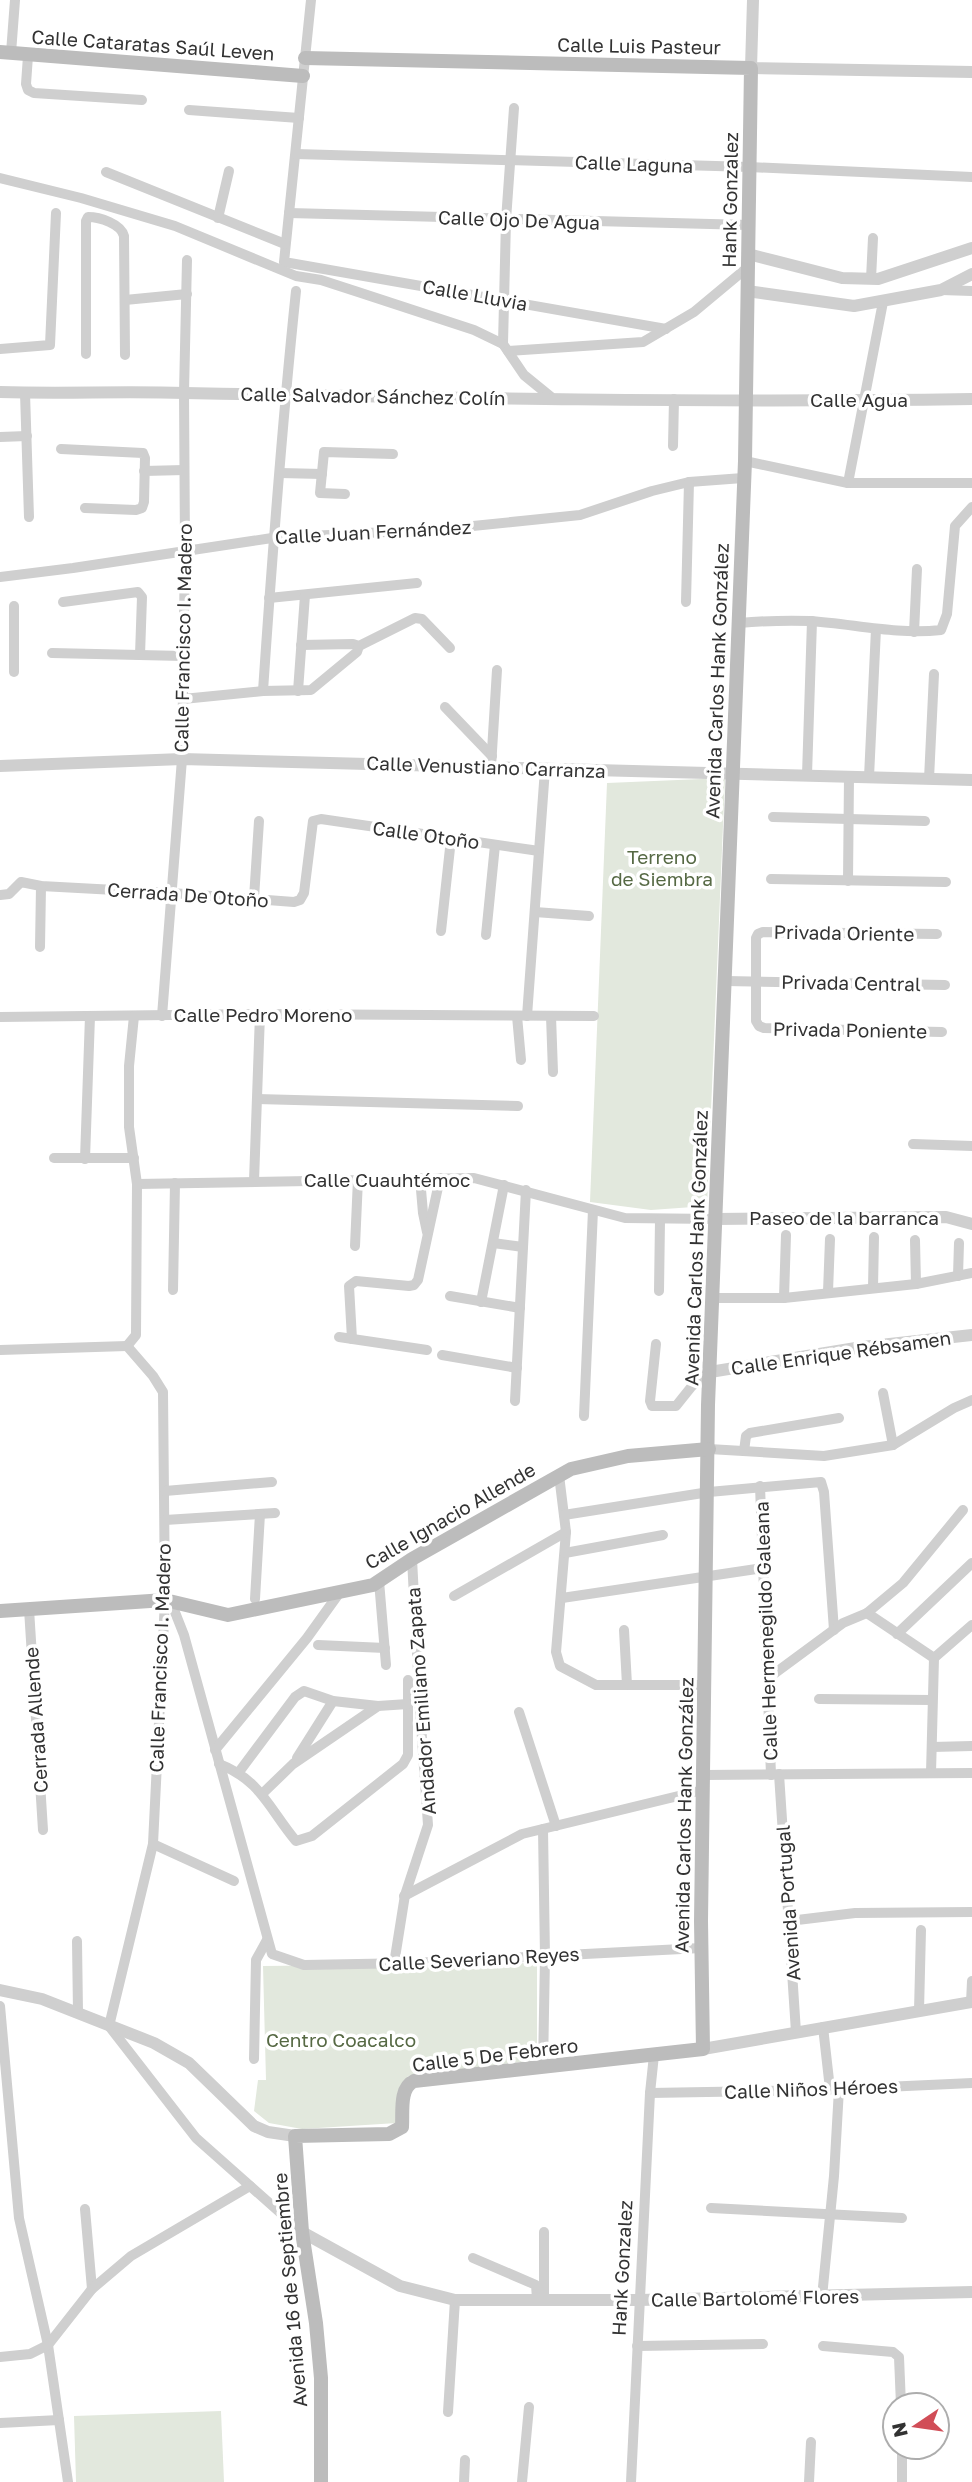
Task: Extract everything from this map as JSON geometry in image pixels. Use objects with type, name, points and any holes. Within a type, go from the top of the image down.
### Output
[{"type":"main road","name":"Calle Cataratas Saúl Leven","points":[[5,53],[303,76]]},
{"type":"main road","name":"Calle Luis Pasteur","points":[[305,58],[751,68]]},
{"type":"main road","name":"Hank Gonzalez","points":[[746,400],[751,68]]},
{"type":"main road","name":"Avenida Carlos Hank González","points":[[703,2049],[701,1948],[710,1372],[746,400]]},
{"type":"main road","name":"Calle Ignacio Allende","points":[[0,1611],[168,1601],[228,1615],[373,1585],[412,1559],[571,1469],[628,1456],[709,1449]]},
{"type":"main road","points":[[654,2055],[703,2049]]},
{"type":"main road","name":"Calle 5 De Febrero","points":[[295,2136],[389,2134],[402,2127],[404,2090],[407,2084],[414,2081],[654,2055]]},
{"type":"main road","name":"Avenida 16 de Septiembre","points":[[295,2136],[302,2232],[316,2323],[321,2378],[321,2482]]},
{"type":"street","points":[[5,53],[15,0]]},
{"type":"street","points":[[106,172],[285,244],[311,0]]},
{"type":"street","name":"Hank Gonzalez","points":[[751,68],[753,0]]},
{"type":"street","points":[[28,55],[26,84],[28,90],[34,93],[142,100]]},
{"type":"street","name":"Calle Luis Pasteur","points":[[751,68],[972,72]]},
{"type":"street","points":[[505,348],[506,220],[514,108]]},
{"type":"street","points":[[189,110],[299,118]]},
{"type":"street","name":"Calle Laguna","points":[[296,154],[750,167],[972,177]]},
{"type":"street","points":[[218,218],[229,172]]},
{"type":"street","points":[[0,178],[176,226],[296,276],[321,280],[474,330],[505,348],[524,375],[551,397]]},
{"type":"street","points":[[0,349],[50,345],[56,213]]},
{"type":"street","name":"Calle Ojo De Agua","points":[[289,213],[748,225]]},
{"type":"street","points":[[86,354],[86,221],[88,217],[94,216],[123,230],[125,355]]},
{"type":"street","points":[[871,279],[873,238]]},
{"type":"street","name":"Calle Lluvia","points":[[285,244],[284,261],[666,328]]},
{"type":"street","points":[[505,348],[643,342],[694,312],[748,261],[842,278],[871,279],[972,248]]},
{"type":"street","name":"Calle Francisco I. Madero","points":[[162,1016],[183,699],[187,260]]},
{"type":"street","points":[[747,292],[854,306],[941,289],[972,274]]},
{"type":"street","points":[[941,289],[972,291]]},
{"type":"street","points":[[262,691],[272,538],[296,291]]},
{"type":"street","points":[[125,300],[187,294]]},
{"type":"street","points":[[848,483],[883,302]]},
{"type":"street","name":"Calle Salvador Sánchez Colín","points":[[0,392],[746,400]]},
{"type":"street","points":[[25,393],[29,517]]},
{"type":"street","points":[[673,446],[674,399]]},
{"type":"street","name":"Calle Agua","points":[[746,400],[972,399]]},
{"type":"street","points":[[0,437],[27,436]]},
{"type":"street","points":[[61,449],[143,453],[142,508],[85,508]]},
{"type":"street","points":[[345,494],[320,493],[324,452],[393,454]]},
{"type":"street","points":[[745,461],[848,483],[972,483]]},
{"type":"street","points":[[144,471],[184,470]]},
{"type":"street","points":[[280,473],[322,474]]},
{"type":"street","name":"Calle Juan Fernández","points":[[0,577],[272,538],[443,530],[580,515],[652,491],[689,482],[743,478]]},
{"type":"street","points":[[686,602],[689,482]]},
{"type":"street","points":[[739,623],[812,621],[914,632],[942,630],[947,614],[955,526],[972,507]]},
{"type":"street","points":[[914,632],[918,569]]},
{"type":"street","points":[[269,598],[417,583]]},
{"type":"street","points":[[64,601],[138,592],[142,597],[140,655]]},
{"type":"street","points":[[298,691],[305,595]]},
{"type":"street","points":[[14,673],[15,606]]},
{"type":"street","points":[[301,645],[359,646],[415,618],[422,619],[450,648]]},
{"type":"street","points":[[807,775],[812,621]]},
{"type":"street","points":[[869,777],[876,629]]},
{"type":"street","points":[[0,642],[14,641]]},
{"type":"street","points":[[183,699],[262,691],[311,691],[357,652],[359,646]]},
{"type":"street","points":[[52,653],[183,656]]},
{"type":"street","points":[[491,761],[497,670]]},
{"type":"street","points":[[929,779],[934,674]]},
{"type":"street","points":[[445,707],[491,761]]},
{"type":"street","name":"Calle Venustiano Carranza","points":[[0,766],[181,759],[491,761],[545,769],[972,780]]},
{"type":"street","points":[[520,1060],[522,1016],[535,912],[545,769]]},
{"type":"street","points":[[848,881],[849,776]]},
{"type":"street","points":[[773,817],[925,821]]},
{"type":"street","name":"Calle Otoño","points":[[313,821],[321,819],[539,851]]},
{"type":"street","points":[[254,898],[259,821]]},
{"type":"street","name":"Cerrada De Otoño","points":[[0,895],[9,894],[21,882],[41,887],[171,892],[294,902],[300,900],[304,893],[313,821]]},
{"type":"street","points":[[441,931],[451,839]]},
{"type":"street","points":[[486,935],[495,845]]},
{"type":"street","points":[[771,879],[946,882]]},
{"type":"street","points":[[40,947],[41,887]]},
{"type":"street","points":[[535,912],[589,916]]},
{"type":"street","name":"Privada Oriente","points":[[757,982],[756,938],[763,932],[937,934]]},
{"type":"street","name":"Privada Central","points":[[726,981],[944,985]]},
{"type":"street","name":"Privada Central","points":[[757,982],[756,1021],[759,1026]]},
{"type":"street","points":[[254,1181],[260,1014]]},
{"type":"street","name":"Calle Pedro Moreno","points":[[0,1017],[260,1014],[593,1016]]},
{"type":"street","points":[[85,1159],[90,1016]]},
{"type":"street","points":[[0,1350],[127,1346],[136,1335],[138,1184],[130,1127],[129,1066],[134,1016]]},
{"type":"street","points":[[551,1016],[553,1072]]},
{"type":"street","name":"Privada Poniente","points":[[759,1026],[942,1032]]},
{"type":"street","points":[[257,1099],[518,1106]]},
{"type":"street","points":[[913,1144],[972,1146]]},
{"type":"street","points":[[54,1158],[134,1158]]},
{"type":"street","points":[[420,1178],[428,1234]]},
{"type":"street","points":[[352,1339],[351,1282],[414,1285],[418,1280],[440,1178]]},
{"type":"street","name":"Calle Cuauhtémoc","points":[[138,1184],[474,1178],[625,1218],[716,1219]]},
{"type":"street","points":[[355,1246],[358,1179]]},
{"type":"street","points":[[173,1290],[175,1183]]},
{"type":"street","points":[[481,1302],[504,1185]]},
{"type":"street","points":[[515,1401],[526,1191]]},
{"type":"street","points":[[584,1416],[593,1210]]},
{"type":"street","name":"Paseo de la barranca","points":[[716,1219],[946,1216],[972,1224]]},
{"type":"street","points":[[659,1291],[660,1220]]},
{"type":"street","points":[[784,1298],[786,1236]]},
{"type":"street","points":[[873,1288],[874,1237]]},
{"type":"street","points":[[828,1292],[830,1239]]},
{"type":"street","points":[[915,1240],[916,1284]]},
{"type":"street","points":[[493,1242],[523,1247]]},
{"type":"street","points":[[958,1276],[959,1243]]},
{"type":"street","points":[[713,1298],[784,1298],[916,1284],[972,1273]]},
{"type":"street","points":[[450,1296],[520,1308]]},
{"type":"street","name":"Calle Enrique Rébsamen","points":[[710,1372],[862,1347],[972,1335]]},
{"type":"street","points":[[339,1338],[426,1350]]},
{"type":"street","points":[[656,1344],[650,1401],[652,1406],[676,1406],[692,1386],[710,1372]]},
{"type":"street","name":"Calle Francisco I. Madero","points":[[109,2026],[153,1844],[168,1601],[163,1392],[127,1346]]},
{"type":"street","points":[[442,1355],[517,1368]]},
{"type":"street","points":[[883,1394],[893,1445]]},
{"type":"street","points":[[709,1449],[824,1456],[893,1445],[972,1400]]},
{"type":"street","points":[[744,1451],[746,1436],[750,1433],[839,1418]]},
{"type":"street","points":[[559,1475],[566,1532],[556,1652],[560,1666],[596,1685],[705,1685]]},
{"type":"street","points":[[165,1491],[272,1482]]},
{"type":"street","points":[[564,1515],[760,1486],[821,1482],[824,1492],[834,1630]]},
{"type":"street","name":"Calle Hermenegildo Galeana","points":[[760,1486],[767,1679],[775,1774]]},
{"type":"street","points":[[767,1679],[843,1623],[867,1612],[903,1583],[963,1510]]},
{"type":"street","points":[[165,1520],[275,1513]]},
{"type":"street","points":[[255,1599],[260,1514]]},
{"type":"street","points":[[454,1596],[566,1532]]},
{"type":"street","points":[[565,1553],[663,1535]]},
{"type":"street","name":"Andador Emiliano Zapata","points":[[394,1964],[404,1896],[428,1825],[412,1559]]},
{"type":"street","points":[[897,1634],[972,1563]]},
{"type":"street","points":[[562,1598],[763,1568]]},
{"type":"street","points":[[379,1581],[386,1665]]},
{"type":"street","points":[[215,1750],[307,1638],[340,1592]]},
{"type":"street","points":[[168,1601],[184,1635],[267,1940],[256,1960],[254,2059]]},
{"type":"street","name":"Cerrada Allende","points":[[29,1609],[43,1830]]},
{"type":"street","points":[[867,1612],[934,1658]]},
{"type":"street","points":[[931,1773],[934,1658],[972,1625]]},
{"type":"street","points":[[624,1630],[627,1685]]},
{"type":"street","points":[[318,1645],[386,1648]]},
{"type":"street","points":[[219,1764],[239,1772],[262,1794],[296,1841],[312,1836],[403,1764],[408,1755],[408,1680]]},
{"type":"street","points":[[239,1772],[295,1697],[304,1692],[333,1701],[378,1706],[408,1704]]},
{"type":"street","points":[[819,1699],[932,1700]]},
{"type":"street","points":[[293,1764],[333,1701]]},
{"type":"street","points":[[262,1794],[293,1764],[378,1706]]},
{"type":"street","points":[[519,1713],[556,1826]]},
{"type":"street","points":[[932,1747],[972,1746]]},
{"type":"street","points":[[703,1775],[972,1773]]},
{"type":"street","name":"Avenida Portugal","points":[[775,1774],[796,2032]]},
{"type":"street","points":[[404,1896],[522,1834],[703,1790]]},
{"type":"street","points":[[543,1829],[543,2067]]},
{"type":"street","points":[[153,1844],[234,1881]]},
{"type":"street","points":[[789,1921],[855,1913],[972,1912]]},
{"type":"street","points":[[919,2011],[921,1930]]},
{"type":"street","name":"Calle Severiano Reyes","points":[[267,1940],[272,1954],[304,1965],[394,1964],[701,1948]]},
{"type":"street","points":[[77,1941],[78,2013]]},
{"type":"street","points":[[703,2049],[971,2002],[972,1981]]},
{"type":"street","points":[[0,1990],[42,1999],[154,2043],[180,2056],[208,2079],[254,2126],[268,2132],[295,2136]]},
{"type":"street","points":[[0,2006],[19,2218],[48,2345],[68,2482]]},
{"type":"street","points":[[109,2026],[196,2138],[302,2232]]},
{"type":"street","points":[[822,2297],[830,2216],[834,2089],[823,2027]]},
{"type":"street","name":"Hank Gonzalez","points":[[631,2482],[654,2055]]},
{"type":"street","name":"Calle Niños Héroes","points":[[650,2093],[972,2083]]},
{"type":"street","points":[[0,2357],[30,2354],[48,2345],[92,2289],[131,2256],[250,2186]]},
{"type":"street","points":[[711,2208],[902,2218]]},
{"type":"street","points":[[85,2209],[92,2289]]},
{"type":"street","name":"Calle Bartolomé Flores","points":[[302,2232],[400,2286],[455,2300],[639,2300],[972,2292]]},
{"type":"street","points":[[540,2299],[544,2232]]},
{"type":"street","points":[[473,2258],[536,2285],[540,2299]]},
{"type":"street","points":[[448,2412],[455,2300]]},
{"type":"street","points":[[637,2346],[763,2344]]},
{"type":"street","points":[[823,2346],[892,2352],[899,2357],[901,2365],[901,2391]]},
{"type":"street","points":[[522,2482],[529,2407]]},
{"type":"street","points":[[0,2423],[59,2420]]},
{"type":"street","points":[[809,2482],[811,2442]]},
{"type":"street","points":[[464,2482],[465,2460]]},
{"type":"street","points":[[902,2461],[902,2482]]},
{"type":"green space","name":"Terreno de Siembra","points":[[725,778],[707,1206],[651,1210],[590,1202],[607,783]]},
{"type":"green space","name":"Centro Coacalco","points":[[537,1963],[537,2060],[408,2076],[400,2093],[397,2123],[302,2129],[269,2123],[254,2111],[258,2080],[266,2080],[263,1966]]},
{"type":"green space","points":[[221,2411],[224,2482],[76,2482],[74,2416]]}]
